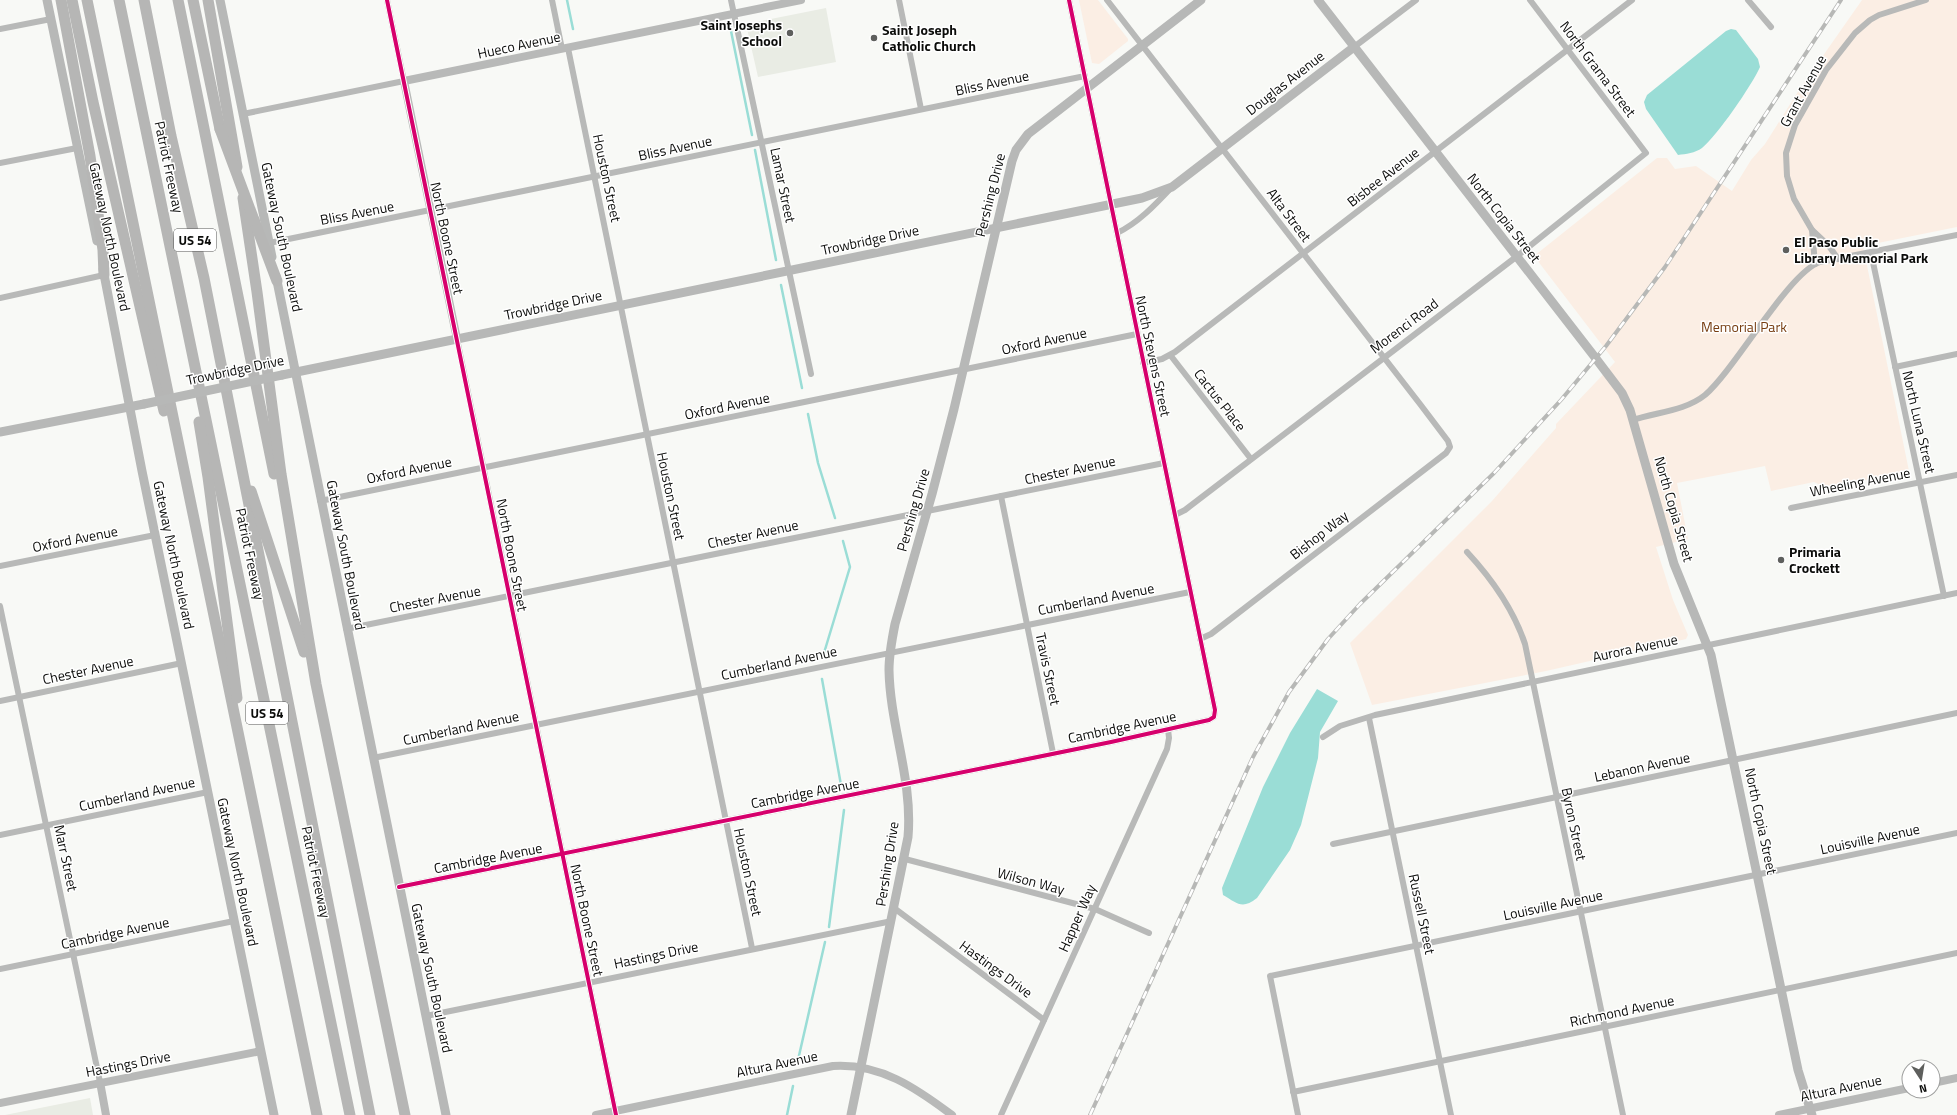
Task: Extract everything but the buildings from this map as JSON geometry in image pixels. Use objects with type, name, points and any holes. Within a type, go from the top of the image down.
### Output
[{"type":"highway","points":[[61,0],[90,156],[103,250],[104,275]]},
{"type":"highway","points":[[72,0],[93,102],[167,424],[176,436]]},
{"type":"highway","points":[[87,0],[317,1115]]},
{"type":"highway","name":"Patriot Freeway","points":[[119,0],[350,1115]]},
{"type":"highway","name":"Patriot Freeway","points":[[144,0],[171,136],[204,278],[370,1115]]},
{"type":"highway","points":[[178,0],[264,430],[300,590]]},
{"type":"highway","points":[[193,0],[220,129],[277,281]]},
{"type":"highway","points":[[208,0],[250,238],[280,474],[316,684],[405,1115]]},
{"type":"highway","points":[[184,311],[181,332],[207,470],[238,703],[234,716]]},
{"type":"highway","points":[[244,481],[254,495],[316,684]]},
{"type":"main road","name":"Gateway North Boulevard","points":[[47,0],[274,1115]]},
{"type":"main road","name":"Gateway South Boulevard","points":[[220,0],[296,372],[320,501],[446,1115]]},
{"type":"main road","name":"Pershing Drive","points":[[851,1115],[905,859],[909,823],[906,783],[890,687],[890,653],[895,624],[928,510],[964,370],[1012,161],[1021,141],[1087,88],[1202,0]]},
{"type":"main road","name":"North Copia Street","points":[[1318,0],[1616,384],[1625,400],[1633,420],[1674,564],[1708,645],[1734,760],[1798,1070],[1811,1112]]},
{"type":"main road","name":"Douglas Avenue","points":[[1111,205],[1142,198],[1172,187],[1354,47]]},
{"type":"main road","name":"Trowbridge Drive","points":[[0,432],[144,404],[1111,205]]},
{"type":"street","name":"North Boone Street","points":[[387,0],[615,1113]]},
{"type":"street","name":"Houston Street","points":[[552,0],[565,48],[594,176],[752,948]]},
{"type":"street","name":"Lamar Street","points":[[731,0],[811,374]]},
{"type":"street","name":"Hueco Avenue","points":[[243,114],[800,0]]},
{"type":"street","points":[[899,0],[922,109]]},
{"type":"street","name":"North Stevens Street","points":[[1069,0],[1215,710],[1214,717]]},
{"type":"street","name":"Alta Street","points":[[1107,0],[1448,441],[1450,447]]},
{"type":"street","name":"Douglas Avenue","points":[[1354,47],[1416,0]]},
{"type":"street","name":"North Grama Street","points":[[1530,0],[1569,49],[1646,153]]},
{"type":"street","name":"Bisbee Avenue","points":[[1144,363],[1171,356],[1632,0]]},
{"type":"street","points":[[1748,0],[1771,27]]},
{"type":"street","name":"Grant Avenue","points":[[1815,264],[1812,230],[1794,199],[1786,176],[1786,153],[1795,125],[1826,70],[1855,33],[1879,15],[1926,0]]},
{"type":"street","points":[[0,30],[51,19]]},
{"type":"street","name":"Bliss Avenue","points":[[269,243],[1085,76]]},
{"type":"street","points":[[0,164],[77,148]]},
{"type":"street","name":"Morenci Road","points":[[1175,515],[1185,510],[1383,357],[1516,257],[1646,153]]},
{"type":"street","name":"Douglas Avenue","points":[[1117,232],[1124,229],[1152,208],[1172,187]]},
{"type":"street","points":[[1812,230],[1830,246],[1838,259]]},
{"type":"street","points":[[1633,420],[1682,407],[1697,400],[1718,381],[1784,294],[1815,264],[1957,235]]},
{"type":"street","name":"North Luna Street","points":[[1871,253],[1944,596]]},
{"type":"street","points":[[0,298],[104,275]]},
{"type":"street","name":"Oxford Avenue","points":[[320,501],[1138,334]]},
{"type":"street","points":[[1895,367],[1957,354]]},
{"type":"street","name":"Cactus Place","points":[[1171,356],[1251,459]]},
{"type":"street","name":"Bishop Way","points":[[1200,639],[1211,634],[1446,453],[1450,447]]},
{"type":"street","name":"Chester Avenue","points":[[346,629],[1164,463]]},
{"type":"street","name":"Wheeling Avenue","points":[[1791,508],[1957,474]]},
{"type":"street","name":"Travis Street","points":[[1001,496],[1053,753]]},
{"type":"street","name":"Oxford Avenue","points":[[0,566],[155,535]]},
{"type":"street","name":"Byron Street","points":[[1467,552],[1496,587],[1513,614],[1525,644],[1623,1115]]},
{"type":"street","name":"Cumberland Avenue","points":[[373,758],[1190,592]]},
{"type":"street","name":"Aurora Avenue","points":[[1323,738],[1340,726],[1375,715],[1957,593]]},
{"type":"street","name":"Marr Street","points":[[0,606],[106,1115]]},
{"type":"street","name":"Chester Avenue","points":[[0,701],[182,663]]},
{"type":"street","name":"Lebanon Avenue","points":[[1333,844],[1957,713]]},
{"type":"street","name":"Cambridge Avenue","points":[[399,887],[1053,753],[1209,720],[1214,717]]},
{"type":"street","name":"Russell Street","points":[[1369,718],[1450,1115]]},
{"type":"street","name":"Happer Way","points":[[1001,1115],[1167,749],[1168,729]]},
{"type":"street","name":"Cumberland Avenue","points":[[0,834],[208,792]]},
{"type":"street","name":"Louisville Avenue","points":[[1293,1092],[1270,976],[1957,833]]},
{"type":"street","name":"Wilson Way","points":[[905,859],[1095,909],[1149,933]]},
{"type":"street","name":"Hastings Drive","points":[[894,908],[1044,1020]]},
{"type":"street","name":"Cambridge Avenue","points":[[0,969],[234,921]]},
{"type":"street","name":"Hastings Drive","points":[[426,1016],[752,948],[892,921]]},
{"type":"street","name":"Richmond Avenue","points":[[1293,1092],[1957,953]]},
{"type":"street","name":"Hastings Drive","points":[[0,1102],[261,1050]]},
{"type":"street","name":"Altura Avenue","points":[[596,1115],[615,1113],[833,1066],[845,1065],[889,1074],[925,1095],[952,1115]]},
{"type":"street","points":[[1941,1081],[1957,1078]]},
{"type":"street","name":"Altura Avenue","points":[[1779,1115],[1811,1112],[1901,1090]]},
{"type":"street","points":[[1293,1092],[1298,1115]]},
{"type":"shaded area","name":"Saint Josephs School","points":[[826,8],[836,62],[758,77],[746,24]]},
{"type":"shaded area","points":[[90,1098],[93,1115],[5,1115]]},
{"type":"green space","points":[[1079,0],[1098,0],[1128,39],[1128,41],[1099,64],[1092,63]]},
{"type":"green space","name":"Memorial Park","points":[[1862,0],[1957,0],[1957,227],[1863,246],[1909,471],[1827,488],[1814,482],[1771,491],[1765,466],[1677,483],[1688,539],[1656,547],[1673,600],[1688,635],[1686,639],[1546,671],[1372,705],[1350,643],[1492,501],[1556,428],[1556,424],[1615,362],[1534,256],[1657,158],[1667,158],[1675,169],[1696,166],[1732,191],[1751,160],[1765,144],[1799,90]]},
{"type":"water","points":[[1731,29],[1736,30],[1758,59],[1760,67],[1750,86],[1734,110],[1708,142],[1696,151],[1678,155],[1646,109],[1644,102],[1647,95],[1726,31]]},
{"type":"water","points":[[1317,689],[1338,701],[1320,732],[1318,758],[1301,825],[1290,850],[1257,898],[1247,904],[1236,903],[1223,895],[1222,888],[1263,787],[1290,733]]},
{"type":"waterway","points":[[567,0],[573,29]]},
{"type":"waterway","points":[[730,26],[752,135]]},
{"type":"waterway","points":[[755,150],[776,260]]},
{"type":"waterway","points":[[781,285],[802,388]]},
{"type":"waterway","points":[[808,414],[818,463],[835,518]]},
{"type":"waterway","points":[[824,653],[850,567],[843,541]]},
{"type":"waterway","points":[[822,679],[841,785]]},
{"type":"waterway","points":[[829,927],[844,810]]},
{"type":"waterway","points":[[798,1060],[825,942]]},
{"type":"waterway","points":[[787,1115],[793,1086]]},
{"type":"railway","points":[[1090,1115],[1253,757],[1289,692],[1328,639],[1360,604],[1494,473],[1561,400],[1606,346],[1665,267],[1841,0]]},
{"type":"cycle path","points":[[387,0],[616,1115]]},
{"type":"cycle path","points":[[399,887],[1111,742],[1209,720],[1214,717],[1215,710],[1069,0]]},
{"type":"place","name":"Saint Josephs School","points":[[790,33]]},
{"type":"place","name":"Saint Joseph Catholic Church","points":[[874,38]]},
{"type":"place","name":"El Paso Public Library Memorial Park","points":[[1786,250]]},
{"type":"place","name":"Primaria Crockett","points":[[1781,560]]}]
